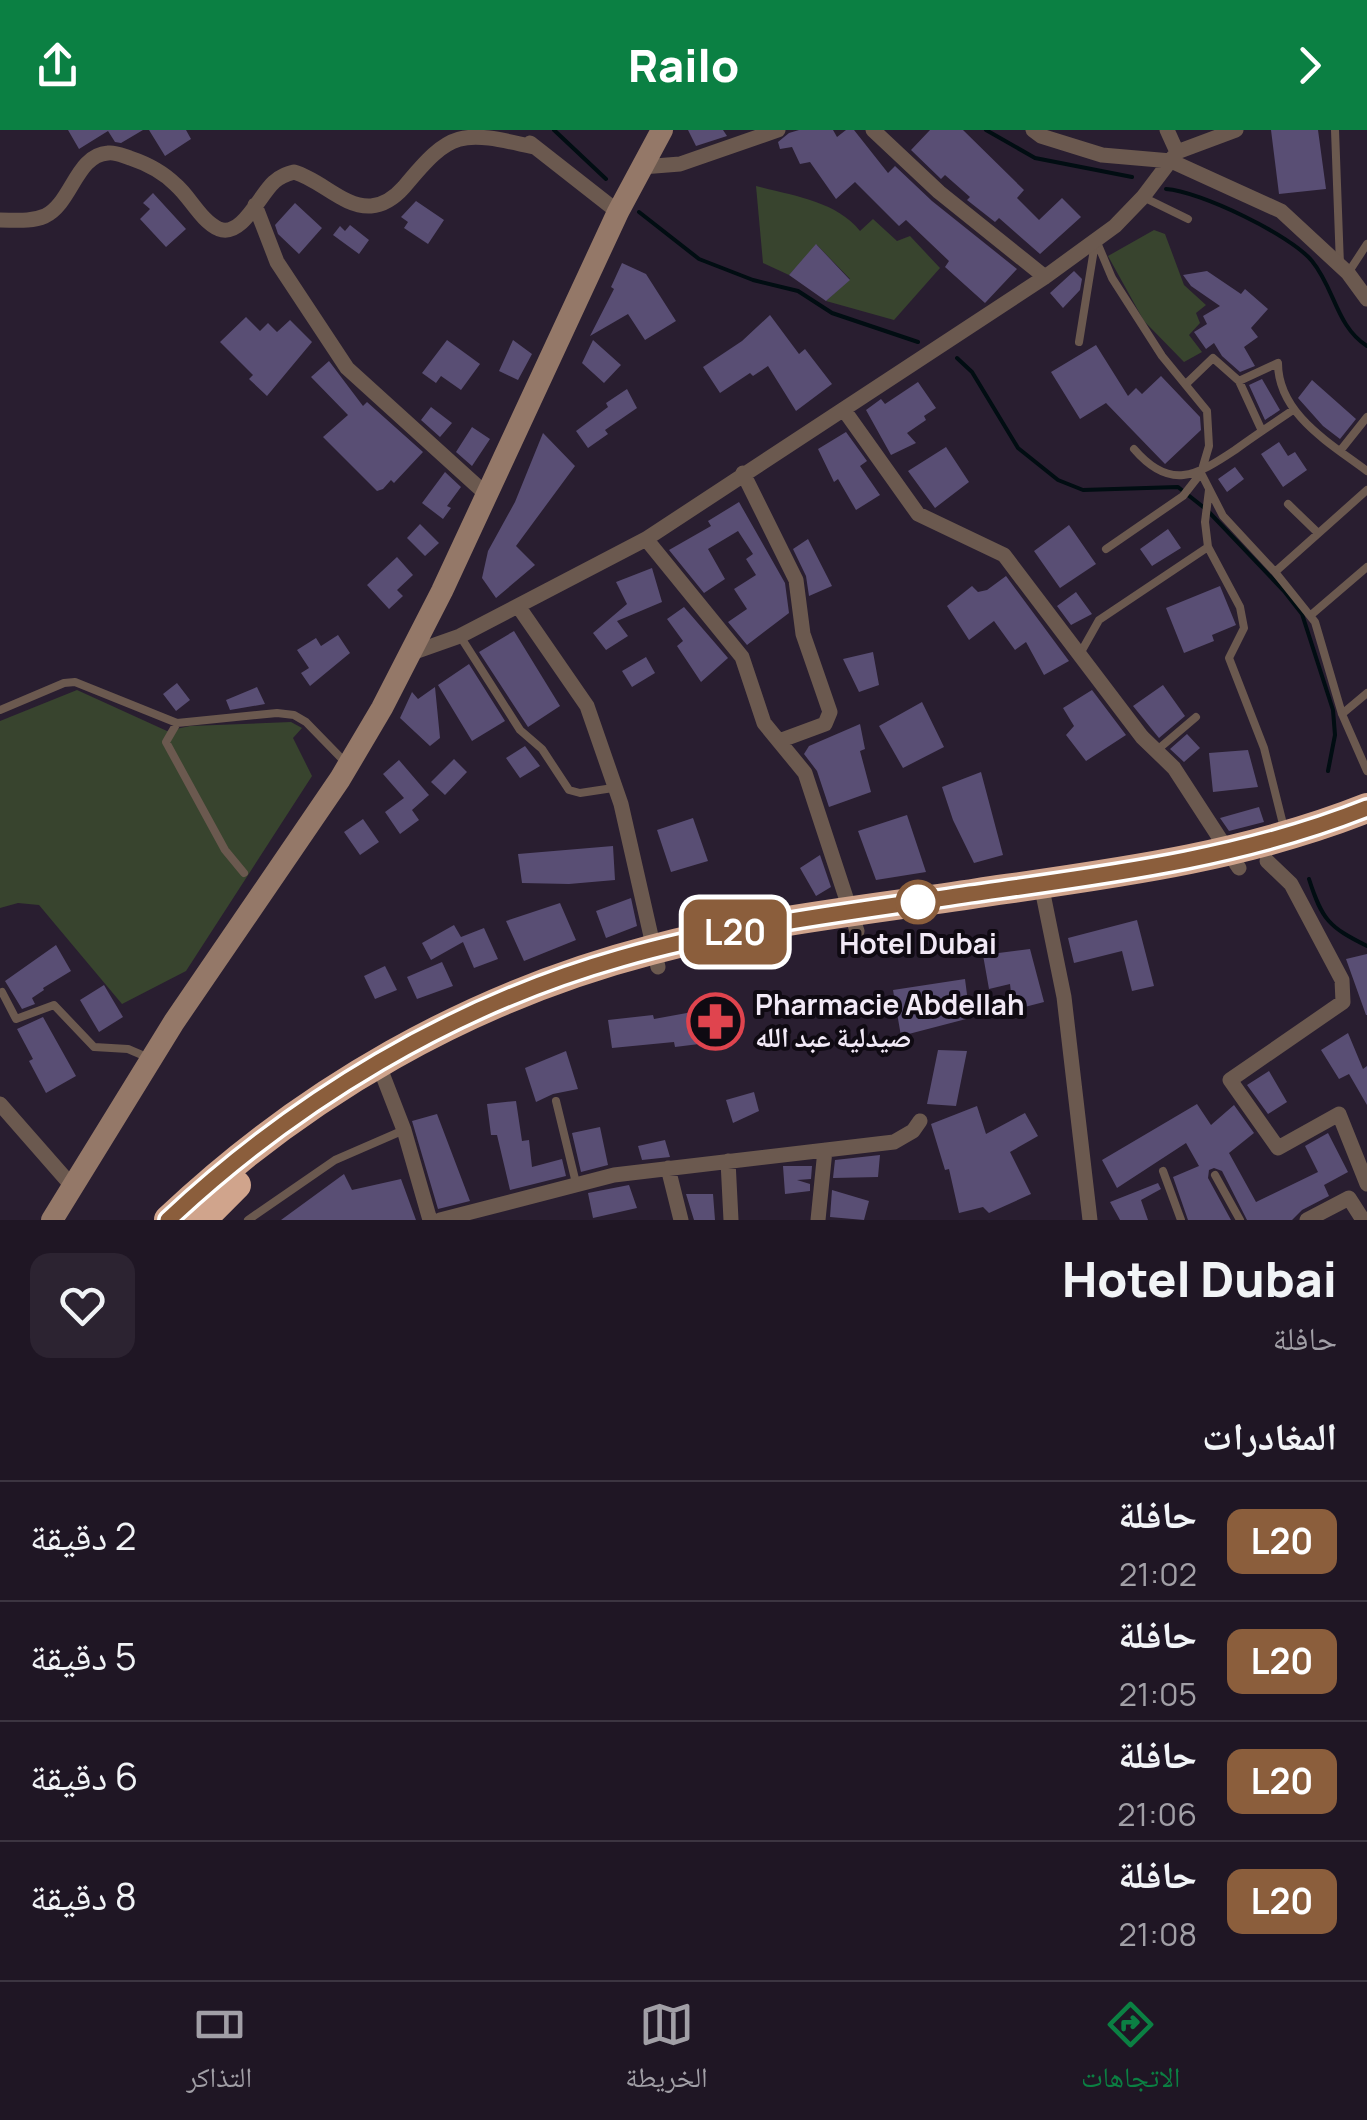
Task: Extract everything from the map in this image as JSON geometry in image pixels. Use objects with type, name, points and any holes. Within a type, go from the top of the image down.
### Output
[{"type":"highway","points":[[1245,860],[1286,836],[1367,808]]},
{"type":"highway","points":[[201,1220],[283,1147],[444,1027],[583,970],[656,958],[770,924],[854,922],[1042,892],[1136,870],[1245,860],[1367,829]]},
{"type":"highway","points":[[168,1220],[274,1132],[382,1072]]},
{"type":"street","points":[[516,130],[618,212]]},
{"type":"street","points":[[51,1219],[151,1059],[348,766],[409,654],[618,212],[662,130]]},
{"type":"street","points":[[642,167],[680,164],[778,130]]},
{"type":"street","points":[[873,130],[954,204],[1045,277]]},
{"type":"street","points":[[1032,130],[1102,155],[1174,156],[1236,130]]},
{"type":"street","points":[[1167,130],[1174,156],[1281,211],[1344,269],[1367,299]]},
{"type":"street","points":[[0,220],[29,221],[47,215],[62,203],[86,164],[103,153],[150,164],[176,184],[203,216],[219,229],[230,230],[240,224],[272,183],[294,172],[310,176],[354,204],[384,203],[400,192],[435,146],[452,136],[474,132],[501,134],[534,147]]},
{"type":"street","points":[[409,654],[460,636],[646,539],[1045,277],[1115,226],[1174,156]]},
{"type":"street","points":[[255,206],[277,262],[347,368],[487,496]]},
{"type":"street","points":[[844,410],[918,514],[1004,556],[1245,860],[1291,884],[1342,980],[1344,1002],[1230,1080],[1278,1148],[1339,1114],[1367,1184]]},
{"type":"street","points":[[742,474],[796,580],[803,634],[830,712],[825,724],[780,741]]},
{"type":"street","points":[[646,539],[742,656],[758,713],[800,763],[810,783],[854,922]]},
{"type":"street","points":[[518,606],[588,706],[616,788],[656,958]]},
{"type":"street","points":[[1042,892],[1064,996],[1090,1220]]},
{"type":"street","points":[[382,1072],[404,1130],[430,1220]]},
{"type":"street","points":[[0,1104],[72,1186]]},
{"type":"street","points":[[440,1220],[478,1215],[576,1183],[668,1168],[894,1142],[913,1131],[920,1120]]},
{"type":"street","points":[[818,1220],[826,1150]]},
{"type":"street","points":[[728,1161],[731,1220]]},
{"type":"street","points":[[668,1168],[680,1220]]},
{"type":"street","points":[[1307,1220],[1350,1198],[1362,1209]]},
{"type":"lane","points":[[1335,130],[1344,269]]},
{"type":"lane","points":[[1143,197],[1188,220]]},
{"type":"lane","points":[[1079,342],[1095,239]]},
{"type":"lane","points":[[1095,239],[1112,278],[1162,356],[1207,411],[1209,446],[1201,473],[1223,516],[1311,615],[1342,714],[1367,770]]},
{"type":"lane","points":[[1344,269],[1367,244]]},
{"type":"lane","points":[[1186,383],[1213,358],[1239,382],[1262,431]]},
{"type":"lane","points":[[1239,382],[1278,363],[1282,390],[1293,410],[1367,471]]},
{"type":"lane","points":[[1106,548],[1183,496],[1201,473],[1293,410]]},
{"type":"lane","points":[[1340,451],[1367,416]]},
{"type":"lane","points":[[1134,449],[1147,464],[1167,475],[1201,473]]},
{"type":"lane","points":[[1209,490],[1205,522],[1208,546],[1240,607],[1244,628],[1229,658],[1264,748],[1286,836]]},
{"type":"lane","points":[[1275,572],[1367,490]]},
{"type":"lane","points":[[1288,504],[1318,533]]},
{"type":"lane","points":[[1081,652],[1100,620],[1208,546]]},
{"type":"lane","points":[[1311,615],[1367,567]]},
{"type":"lane","points":[[460,636],[520,730],[542,749],[569,790],[580,793],[616,788]]},
{"type":"lane","points":[[0,710],[75,682],[177,722],[277,712],[306,722],[348,766]]},
{"type":"lane","points":[[1342,714],[1367,693]]},
{"type":"lane","points":[[1156,751],[1196,717]]},
{"type":"lane","points":[[177,722],[166,742],[225,850],[244,874]]},
{"type":"lane","points":[[2,992],[16,1019],[54,1005],[94,1047],[128,1050],[151,1059]]},
{"type":"lane","points":[[556,1101],[576,1183]]},
{"type":"lane","points":[[248,1220],[335,1160],[404,1130]]},
{"type":"lane","points":[[1163,1171],[1181,1220]]},
{"type":"lane","points":[[1215,1174],[1240,1220]]},
{"type":"green space","points":[[756,186],[826,206],[860,231],[873,219],[897,241],[910,236],[940,268],[894,320],[826,301],[850,279],[817,245],[789,275],[763,263]]},
{"type":"green space","points":[[1154,230],[1165,234],[1184,285],[1206,305],[1196,313],[1200,323],[1189,335],[1202,352],[1184,362],[1144,321],[1108,256]]},
{"type":"green space","points":[[77,690],[167,731],[190,726],[291,722],[302,728],[293,738],[312,776],[186,971],[122,1004],[39,905],[18,903],[0,908],[0,721]]},
{"type":"building","points":[[68,130],[143,130],[121,143],[115,142],[108,131],[79,149]]},
{"type":"building","points":[[149,130],[186,130],[191,139],[165,156]]},
{"type":"building","points":[[688,130],[723,130],[727,136],[696,146]]},
{"type":"building","points":[[799,130],[833,130],[837,137],[846,130],[854,130],[888,173],[895,166],[1017,269],[985,303],[945,267],[949,261],[906,220],[899,226],[855,182],[836,199],[810,162],[800,164],[792,147],[780,149],[778,142]]},
{"type":"building","points":[[930,130],[963,130],[1024,190],[1017,198],[1039,220],[1062,198],[1081,217],[1040,254],[999,218],[995,222],[967,200],[970,197],[945,175],[941,179],[911,150]]},
{"type":"building","points":[[1271,130],[1318,130],[1326,189],[1279,194]]},
{"type":"building","points":[[153,193],[186,229],[166,247],[140,219],[150,209],[143,203]]},
{"type":"building","points":[[416,201],[444,220],[428,244],[404,228],[408,222],[401,217]]},
{"type":"building","points":[[295,203],[322,228],[299,254],[278,234],[275,225]]},
{"type":"building","points":[[350,225],[369,240],[359,254],[333,235],[340,226],[345,231]]},
{"type":"building","points":[[816,244],[850,280],[826,301],[789,275]]},
{"type":"building","points":[[622,263],[646,274],[676,321],[645,340],[628,314],[590,336],[614,289],[611,287]]},
{"type":"building","points":[[1074,271],[1082,279],[1080,290],[1063,308],[1050,293]]},
{"type":"building","points":[[1207,271],[1241,294],[1245,289],[1268,309],[1251,328],[1258,337],[1244,347],[1255,366],[1240,372],[1214,343],[1206,349],[1194,332],[1207,324],[1203,316],[1220,306],[1191,286],[1183,275]]},
{"type":"building","points":[[770,315],[799,354],[805,349],[832,384],[796,411],[768,366],[720,393],[703,367],[742,341]]},
{"type":"building","points":[[246,317],[260,331],[268,323],[277,332],[290,320],[312,342],[267,396],[249,379],[253,375],[220,342]]},
{"type":"building","points":[[447,340],[480,364],[461,390],[441,376],[436,383],[422,373]]},
{"type":"building","points":[[513,340],[532,354],[518,380],[499,371]]},
{"type":"building","points":[[593,340],[621,365],[604,383],[582,363]]},
{"type":"building","points":[[1096,345],[1128,396],[1136,388],[1142,394],[1161,376],[1200,417],[1201,430],[1165,464],[1106,403],[1080,419],[1051,372]]},
{"type":"building","points":[[329,361],[363,406],[367,402],[423,452],[394,483],[391,480],[383,489],[377,491],[323,437],[348,415],[311,377]]},
{"type":"building","points":[[1262,379],[1280,410],[1265,420],[1249,385]]},
{"type":"building","points":[[1312,380],[1356,419],[1340,439],[1298,398]]},
{"type":"building","points":[[918,382],[936,408],[907,433],[916,443],[891,455],[866,410],[881,399],[885,404]]},
{"type":"building","points":[[627,389],[637,408],[605,430],[608,434],[588,448],[576,431]]},
{"type":"building","points":[[431,407],[452,423],[440,437],[421,420]]},
{"type":"building","points":[[472,427],[490,439],[472,466],[456,452]]},
{"type":"building","points":[[846,432],[867,461],[860,466],[880,495],[856,510],[838,479],[834,482],[818,449]]},
{"type":"building","points":[[543,433],[575,466],[516,546],[535,565],[496,598],[482,578],[488,551],[515,502]]},
{"type":"building","points":[[1279,442],[1288,456],[1295,452],[1307,470],[1283,487],[1261,454]]},
{"type":"building","points":[[946,447],[969,482],[935,508],[908,471]]},
{"type":"building","points":[[1235,467],[1244,479],[1227,492],[1218,479]]},
{"type":"building","points":[[445,472],[461,487],[443,519],[422,503]]},
{"type":"building","points":[[739,502],[785,583],[789,613],[747,645],[728,622],[747,609],[734,589],[756,575],[746,559],[753,554],[738,531],[708,549],[725,579],[704,593],[669,550],[711,526],[708,521]]},
{"type":"building","points":[[420,524],[439,543],[425,556],[407,538]]},
{"type":"building","points":[[1069,525],[1096,564],[1060,588],[1034,551]]},
{"type":"building","points":[[1168,529],[1181,548],[1152,566],[1140,549]]},
{"type":"building","points":[[808,539],[832,586],[809,596],[806,576],[793,549]]},
{"type":"building","points":[[397,557],[413,575],[397,590],[403,596],[389,609],[367,585]]},
{"type":"building","points":[[652,568],[662,602],[617,621],[628,636],[606,650],[593,633],[627,604],[616,582]]},
{"type":"building","points":[[1006,576],[1069,661],[1044,675],[1026,642],[1015,650],[994,621],[969,640],[947,606],[972,586],[978,592],[987,590]]},
{"type":"building","points":[[1220,586],[1236,625],[1212,635],[1214,641],[1184,653],[1166,608]]},
{"type":"building","points":[[1076,592],[1092,614],[1071,625],[1057,606]]},
{"type":"building","points":[[684,607],[728,658],[701,682],[677,646],[683,641],[667,619]]},
{"type":"building","points":[[514,631],[560,706],[528,727],[479,652]]},
{"type":"building","points":[[338,635],[350,653],[310,686],[301,673],[309,668],[297,650],[316,638],[321,646]]},
{"type":"building","points":[[873,652],[879,685],[859,692],[843,659]]},
{"type":"building","points":[[646,657],[655,673],[632,687],[622,671]]},
{"type":"building","points":[[469,664],[505,721],[472,741],[438,685]]},
{"type":"building","points":[[177,683],[190,700],[176,711],[163,694]]},
{"type":"building","points":[[1163,685],[1185,716],[1159,738],[1133,706]]},
{"type":"building","points":[[257,687],[265,704],[230,710],[226,700]]},
{"type":"building","points":[[435,687],[440,738],[430,746],[400,718],[412,692],[418,699]]},
{"type":"building","points":[[1092,690],[1126,735],[1086,761],[1066,735],[1074,726],[1063,708]]},
{"type":"building","points":[[922,702],[944,747],[903,768],[879,726]]},
{"type":"building","points":[[860,724],[865,749],[860,751],[871,792],[829,807],[817,771],[804,754],[809,746]]},
{"type":"building","points":[[1187,734],[1200,748],[1184,762],[1170,749]]},
{"type":"building","points":[[525,746],[540,766],[520,778],[506,758]]},
{"type":"building","points":[[1248,750],[1258,787],[1213,792],[1209,753]]},
{"type":"building","points":[[454,759],[467,772],[445,795],[431,782]]},
{"type":"building","points":[[399,760],[429,795],[412,810],[419,820],[400,834],[385,812],[404,798],[383,774]]},
{"type":"building","points":[[981,772],[1003,855],[974,863],[942,787]]},
{"type":"building","points":[[1259,807],[1264,822],[1229,831],[1220,818]]},
{"type":"building","points":[[907,815],[926,872],[876,880],[858,831]]},
{"type":"building","points":[[693,818],[708,861],[671,872],[657,830]]},
{"type":"building","points":[[363,819],[379,842],[360,855],[344,832]]},
{"type":"building","points":[[613,846],[615,880],[522,883],[518,854]]},
{"type":"building","points":[[820,855],[831,887],[816,896],[800,868]]},
{"type":"building","points":[[631,898],[637,926],[606,938],[596,911]]},
{"type":"building","points":[[560,903],[576,940],[524,961],[506,921]]},
{"type":"building","points":[[1137,920],[1154,986],[1132,991],[1122,951],[1074,963],[1068,938]]},
{"type":"building","points":[[454,925],[461,937],[484,928],[498,959],[474,968],[463,942],[431,960],[422,943]]},
{"type":"building","points":[[56,945],[71,971],[32,998],[35,1004],[22,1009],[5,981]]},
{"type":"building","points":[[1030,949],[1044,1002],[1013,1010],[1010,984],[989,989],[983,955]]},
{"type":"building","points":[[1367,954],[1367,1015],[1366,1015],[1346,959]]},
{"type":"building","points":[[442,962],[453,986],[417,999],[407,977]]},
{"type":"building","points":[[385,966],[397,990],[375,999],[364,976]]},
{"type":"building","points":[[965,979],[970,1018],[901,1036],[893,990]]},
{"type":"building","points":[[104,985],[123,1017],[99,1032],[80,1000]]},
{"type":"building","points":[[725,1006],[731,1040],[675,1047],[674,1042],[612,1048],[608,1020],[653,1015],[654,1019]]},
{"type":"building","points":[[43,1017],[76,1076],[46,1093],[17,1029]]},
{"type":"building","points":[[1348,1033],[1363,1069],[1367,1066],[1367,1105],[1349,1074],[1339,1079],[1321,1050]]},
{"type":"building","points":[[938,1050],[967,1051],[956,1106],[927,1104]]},
{"type":"building","points":[[566,1051],[578,1089],[536,1102],[525,1068]]},
{"type":"building","points":[[1269,1071],[1287,1102],[1268,1114],[1247,1085]]},
{"type":"building","points":[[754,1092],[759,1111],[733,1123],[726,1100]]},
{"type":"building","points":[[516,1101],[522,1141],[529,1140],[532,1167],[562,1159],[566,1176],[510,1190],[497,1135],[491,1135],[487,1104]]},
{"type":"building","points":[[1197,1104],[1211,1125],[1234,1105],[1254,1133],[1229,1153],[1256,1202],[1318,1172],[1305,1146],[1328,1133],[1348,1172],[1324,1185],[1329,1196],[1292,1220],[1247,1220],[1222,1171],[1214,1168],[1209,1170],[1208,1178],[1231,1220],[1188,1220],[1173,1177],[1199,1166],[1186,1143],[1117,1188],[1102,1160]]},
{"type":"building","points":[[977,1106],[986,1134],[1025,1113],[1038,1136],[1010,1152],[1031,1194],[989,1213],[983,1207],[959,1213],[949,1169],[945,1170],[931,1124]]},
{"type":"building","points":[[437,1114],[470,1201],[438,1209],[412,1121]]},
{"type":"building","points":[[600,1127],[608,1165],[581,1172],[572,1133]]},
{"type":"building","points":[[665,1140],[670,1157],[642,1160],[638,1146]]},
{"type":"building","points":[[880,1155],[878,1177],[833,1178],[835,1160]]},
{"type":"building","points":[[783,1166],[812,1166],[811,1179],[797,1180],[810,1184],[810,1191],[785,1194]]},
{"type":"building","points":[[344,1174],[352,1190],[401,1179],[416,1220],[281,1220]]},
{"type":"building","points":[[1158,1183],[1161,1189],[1141,1200],[1148,1220],[1120,1220],[1110,1202]]},
{"type":"building","points":[[629,1185],[637,1208],[593,1218],[588,1193]]},
{"type":"building","points":[[832,1190],[869,1201],[864,1220],[830,1217]]},
{"type":"building","points":[[686,1194],[713,1194],[715,1220],[694,1220]]},
{"type":"waterway","points":[[554,130],[606,179]]},
{"type":"waterway","points":[[986,130],[1035,158],[1132,177]]},
{"type":"waterway","points":[[1166,189],[1221,206],[1265,227],[1301,251],[1320,272],[1342,318],[1367,346]]},
{"type":"waterway","points":[[639,212],[699,259],[753,280],[798,291],[832,313],[918,342]]},
{"type":"waterway","points":[[957,358],[972,372],[1018,448],[1058,480],[1083,490],[1178,487],[1207,510],[1284,591],[1302,614],[1333,710],[1335,735],[1328,771]]},
{"type":"waterway","points":[[1309,879],[1329,921],[1367,946]]},
{"type":"bus line","name":"L20","points":[[168,1220],[226,1170],[324,1096],[410,1044],[548,982],[655,948],[770,924],[1104,876],[1230,852],[1367,808]]},
{"type":"place","name":"Hotel Dubai","points":[[918,902]]},
{"type":"place","name":"Pharmacie Abdellah صيدلية عبد الله","points":[[716,1021]]}]
